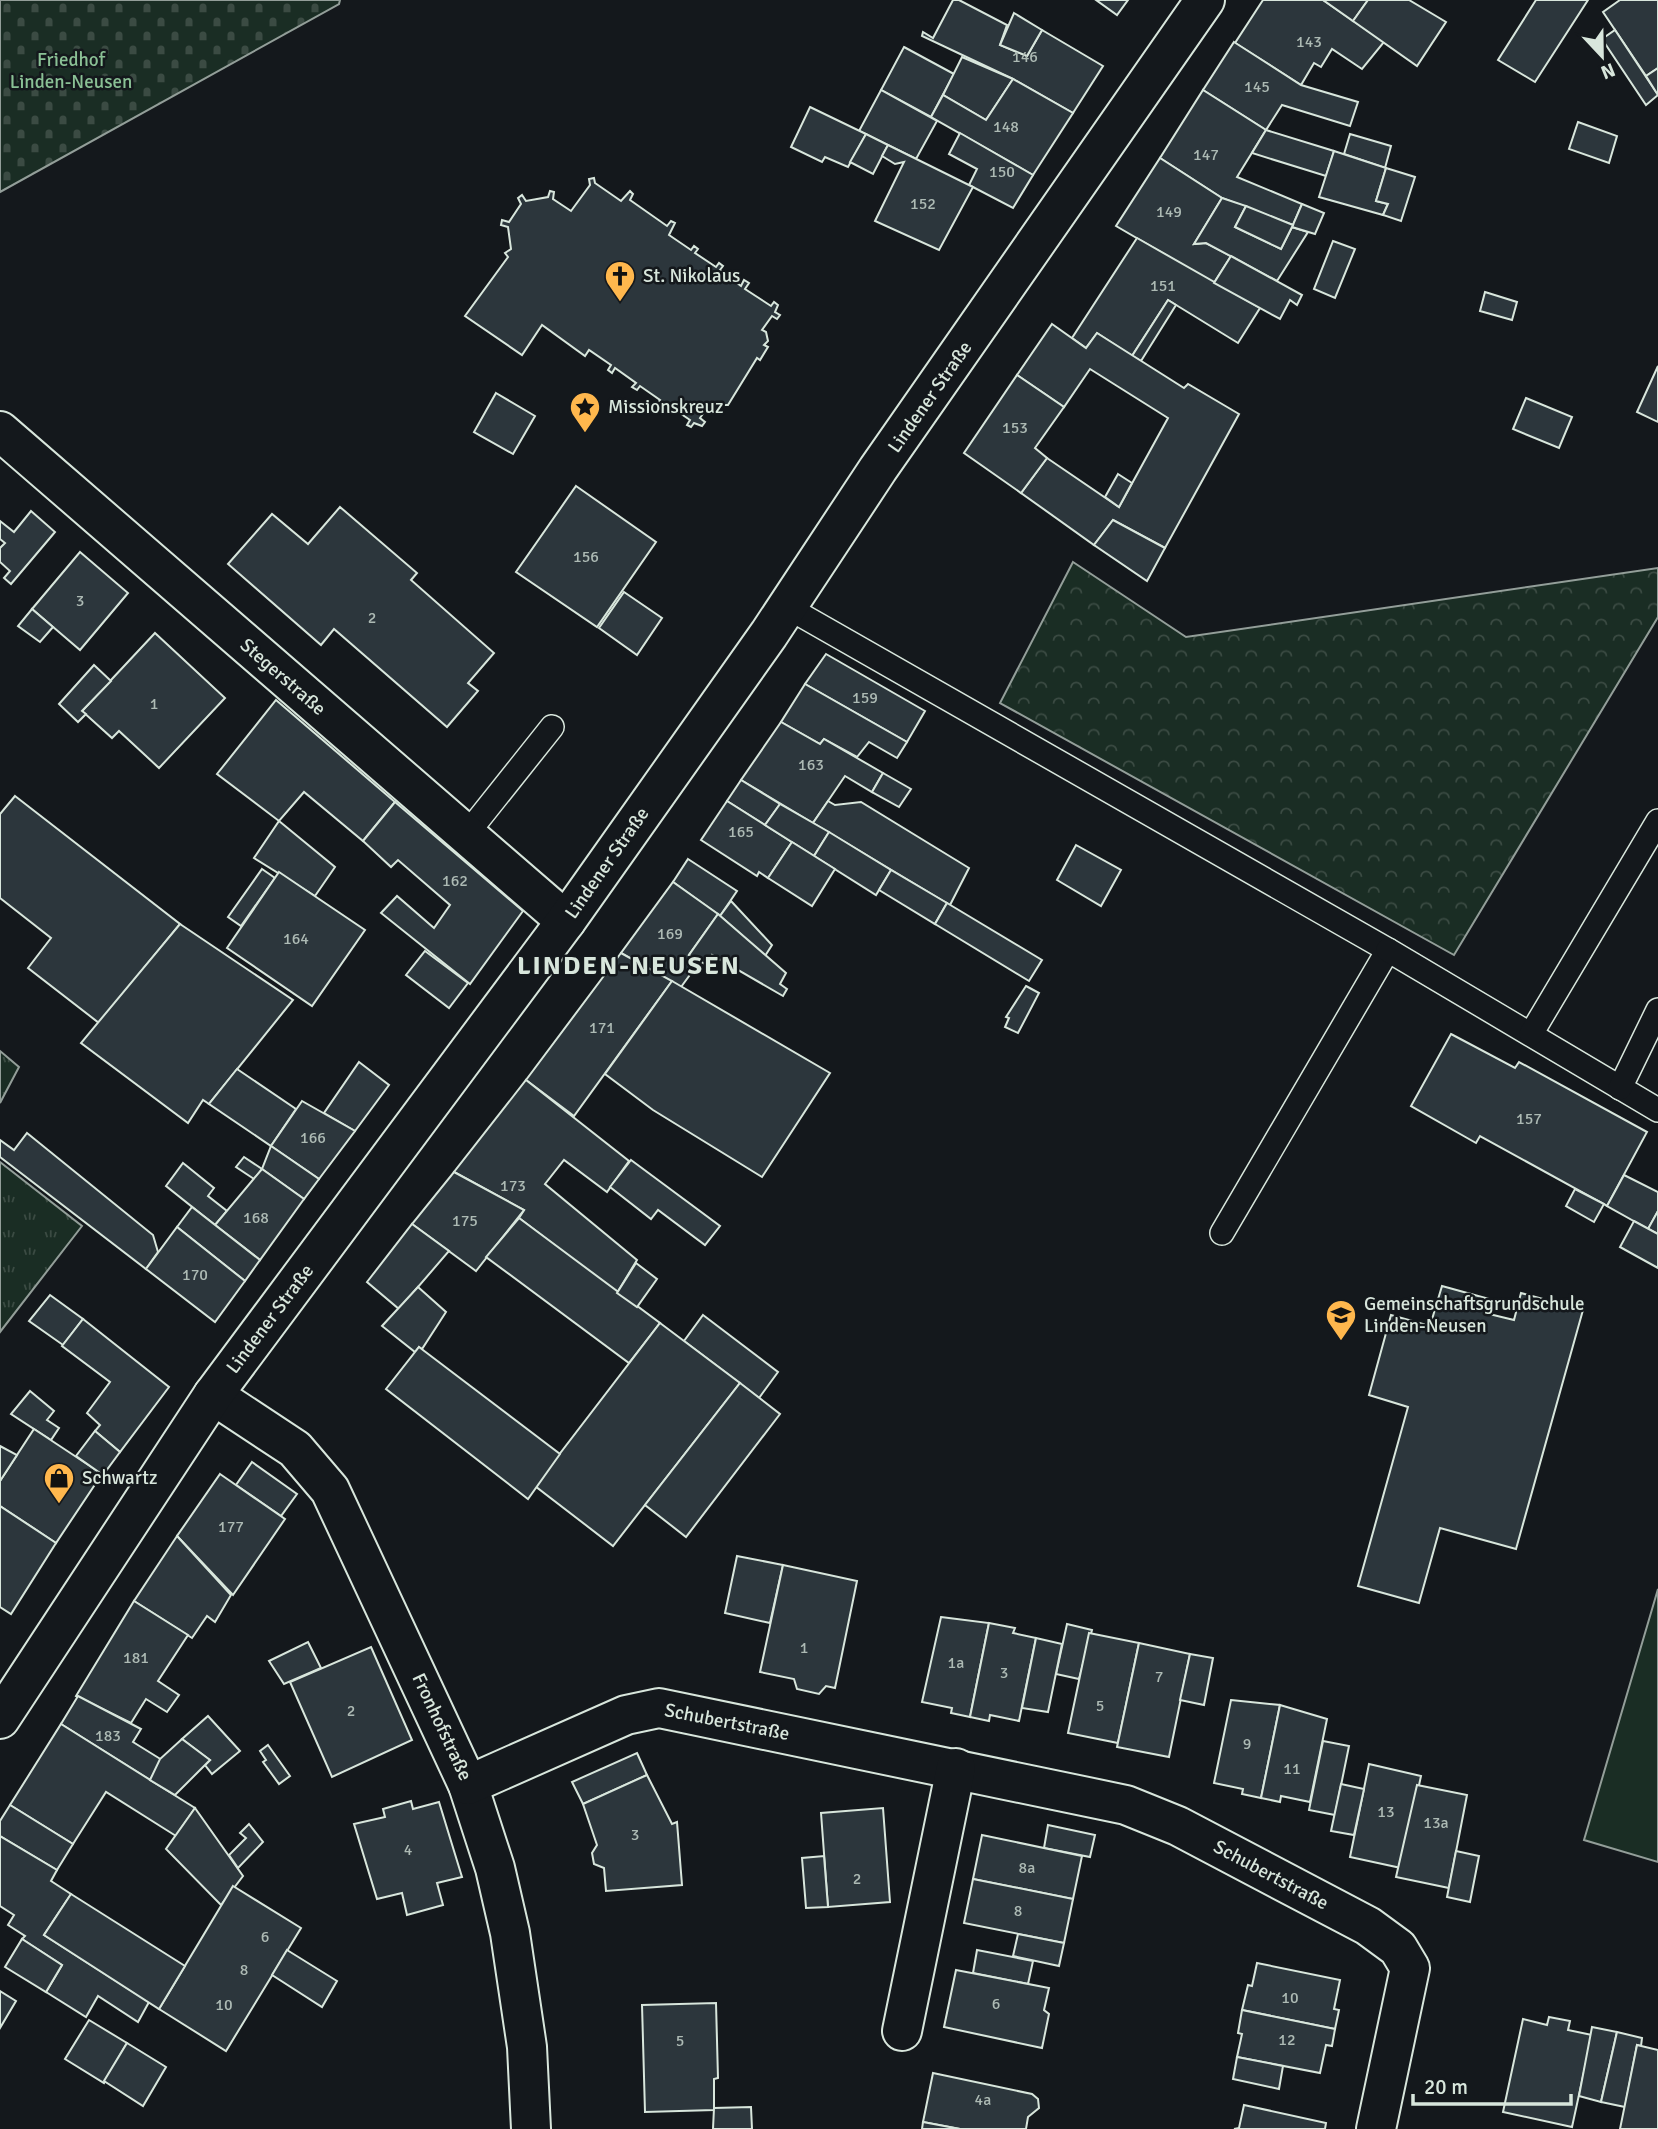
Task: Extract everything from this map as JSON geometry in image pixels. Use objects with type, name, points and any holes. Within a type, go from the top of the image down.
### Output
[{"type":"street","name":"Lindener Straße","points":[[0,1719],[213,1395],[566,921],[787,607],[878,469],[1205,0]]},
{"type":"street","name":"Stegerstraße","points":[[0,432],[566,921]]},
{"type":"street","name":"Fronhofstraße","points":[[213,1395],[295,1449],[330,1490],[468,1785],[495,1868],[510,1933],[527,2047],[531,2129]]},
{"type":"street","name":"Schubertstraße","points":[[468,1785],[626,1715],[659,1707],[1126,1805],[1178,1826],[1368,1926],[1398,1948],[1410,1968],[1377,2129]]},
{"type":"street","points":[[902,2031],[956,1768]]},
{"type":"lane","points":[[787,607],[1388,950],[1658,1110]]},
{"type":"lane","points":[[466,835],[552,727]]},
{"type":"lane","points":[[1531,1034],[1658,821]]},
{"type":"lane","points":[[1222,1233],[1388,950]]},
{"type":"lane","points":[[1620,1088],[1658,1010]]},
{"type":"green space","name":"Friedhof Linden-Neusen","points":[[0,0],[340,0],[339,4],[0,192]]},
{"type":"green space","points":[[1073,562],[1186,637],[1658,568],[1658,617],[1454,955],[1000,703]]},
{"type":"green space","points":[[0,1051],[19,1067],[0,1103]]},
{"type":"green space","points":[[0,1162],[82,1226],[0,1332]]},
{"type":"green space","points":[[1658,1589],[1658,1862],[1584,1840]]},
{"type":"building","points":[[953,0],[959,0],[1007,25],[1000,45],[1027,56],[1042,30],[1103,66],[1073,113],[1013,79],[922,36],[923,32],[933,38]]},
{"type":"building","points":[[1096,0],[1128,0],[1117,15]]},
{"type":"building","points":[[1263,0],[1323,0],[1384,42],[1362,69],[1332,49],[1321,67],[1314,63],[1301,85],[1235,43]]},
{"type":"building","points":[[1323,0],[1368,0],[1353,21]]},
{"type":"building","points":[[1368,0],[1409,0],[1446,22],[1417,66],[1353,21]]},
{"type":"building","points":[[1536,0],[1588,0],[1535,82],[1498,60]]},
{"type":"building","points":[[1620,0],[1658,0],[1658,68],[1646,76],[1603,12]]},
{"type":"building","points":[[1014,13],[1042,30],[1027,56],[1000,45]]},
{"type":"building","points":[[1615,30],[1658,95],[1646,105],[1602,39]]},
{"type":"building","points":[[1234,42],[1301,85],[1358,102],[1350,126],[1282,105],[1266,130],[1203,90]]},
{"type":"building","points":[[904,47],[954,74],[931,117],[881,90]]},
{"type":"building","points":[[962,57],[1013,79],[986,120],[943,95]]},
{"type":"building","points":[[1658,68],[1658,95],[1646,76]]},
{"type":"building","points":[[1013,79],[1073,113],[1033,175],[931,117],[943,95],[986,120]]},
{"type":"building","points":[[881,90],[937,121],[916,159],[859,131]]},
{"type":"building","points":[[1203,90],[1266,130],[1237,177],[1302,204],[1293,225],[1222,198],[1160,158]]},
{"type":"building","points":[[810,107],[866,134],[848,167],[825,157],[822,162],[791,147]]},
{"type":"building","points":[[1578,122],[1617,136],[1609,163],[1569,149]]},
{"type":"building","points":[[1266,130],[1334,151],[1326,176],[1252,153]]},
{"type":"building","points":[[960,133],[1033,175],[1013,208],[969,185],[977,169],[949,154]]},
{"type":"building","points":[[866,134],[888,145],[873,174],[850,162]]},
{"type":"building","points":[[1350,134],[1391,146],[1385,168],[1344,154]]},
{"type":"building","points":[[888,145],[973,187],[939,250],[875,221],[904,162],[895,164],[882,156]]},
{"type":"building","points":[[1334,151],[1386,168],[1376,201],[1388,204],[1383,215],[1319,197]]},
{"type":"building","points":[[1160,158],[1222,198],[1194,244],[1206,243],[1231,256],[1214,283],[1116,226]]},
{"type":"building","points":[[1386,168],[1415,177],[1401,221],[1383,215],[1388,204],[1376,201]]},
{"type":"building","name":"St. Nikolaus","points":[[594,178],[595,183],[621,201],[630,191],[633,194],[630,200],[667,226],[671,221],[675,223],[669,235],[691,250],[694,246],[698,249],[695,253],[716,267],[719,263],[723,266],[720,270],[741,286],[744,280],[749,283],[745,289],[771,306],[774,302],[778,305],[775,312],[780,315],[777,319],[772,316],[762,330],[766,332],[768,341],[764,345],[768,347],[760,360],[757,358],[728,405],[709,405],[700,418],[705,422],[702,426],[694,423],[691,427],[687,425],[690,420],[665,403],[661,407],[657,404],[660,400],[640,386],[637,390],[632,387],[636,383],[615,368],[612,373],[608,370],[611,365],[589,350],[585,356],[542,325],[522,355],[465,316],[508,257],[505,253],[511,249],[508,227],[501,225],[502,220],[509,222],[521,204],[518,198],[522,195],[526,201],[548,197],[550,191],[554,192],[553,199],[571,211],[590,185],[589,179]]},
{"type":"building","points":[[1222,198],[1246,206],[1235,227],[1281,249],[1292,227],[1308,232],[1277,281],[1206,243],[1194,244]]},
{"type":"building","points":[[1302,204],[1324,213],[1315,234],[1292,227]]},
{"type":"building","points":[[1246,206],[1293,225],[1281,249],[1235,227]]},
{"type":"building","points":[[1137,238],[1260,308],[1238,343],[1168,300],[1132,356],[1097,333],[1086,348],[1072,338]]},
{"type":"building","points":[[1333,241],[1355,249],[1335,298],[1314,289]]},
{"type":"building","points":[[1231,256],[1302,295],[1297,305],[1290,300],[1280,319],[1214,283]]},
{"type":"building","points":[[1485,292],[1517,302],[1512,320],[1480,311]]},
{"type":"building","points":[[1168,300],[1176,305],[1141,361],[1132,356]]},
{"type":"building","points":[[1052,324],[1086,348],[1097,333],[1184,388],[1188,384],[1239,414],[1165,548],[1113,520],[1094,545],[1021,493],[1047,458],[1119,507],[1168,418],[1090,369],[1064,407],[1017,375]]},
{"type":"building","points":[[1658,366],[1658,422],[1637,412]]},
{"type":"building","points":[[1017,375],[1064,407],[1035,448],[1047,458],[1021,493],[964,453]]},
{"type":"building","points":[[496,393],[535,416],[513,454],[474,432]]},
{"type":"building","points":[[1526,398],[1572,417],[1559,448],[1513,429]]},
{"type":"building","points":[[1118,474],[1132,483],[1119,507],[1105,497]]},
{"type":"building","points":[[576,486],[656,542],[597,627],[516,572]]},
{"type":"building","points":[[340,507],[417,573],[411,580],[494,653],[468,683],[478,691],[447,727],[334,629],[321,645],[228,564],[272,514],[308,544]]},
{"type":"building","points":[[31,511],[55,532],[11,584],[4,578],[10,571],[0,562],[0,548],[5,543],[0,539],[0,521],[14,532]]},
{"type":"building","points":[[1113,520],[1165,548],[1147,581],[1094,545]]},
{"type":"building","points":[[80,552],[128,593],[80,650],[32,609]]},
{"type":"building","points":[[624,592],[662,618],[637,655],[599,628]]},
{"type":"building","points":[[32,609],[53,627],[40,642],[18,626]]},
{"type":"building","points":[[155,633],[225,698],[159,768],[119,731],[112,738],[82,711]]},
{"type":"building","points":[[826,654],[925,711],[907,742],[805,684]]},
{"type":"building","points":[[94,665],[111,681],[82,711],[86,714],[78,722],[59,704]]},
{"type":"building","points":[[805,684],[907,742],[897,758],[869,742],[857,757],[824,739],[820,744],[781,722]]},
{"type":"building","points":[[276,700],[395,802],[363,841],[304,792],[279,821],[217,774]]},
{"type":"building","points":[[781,722],[820,744],[824,739],[883,773],[872,792],[845,776],[813,823],[741,780]]},
{"type":"building","points":[[883,773],[911,789],[899,807],[872,792]]},
{"type":"building","points":[[741,780],[780,804],[765,825],[727,801]]},
{"type":"building","points":[[15,796],[180,924],[99,1023],[28,968],[51,938],[0,898],[0,814]]},
{"type":"building","points":[[727,801],[792,842],[768,878],[759,872],[757,876],[701,840]]},
{"type":"building","points":[[828,801],[835,805],[861,802],[969,868],[950,905],[813,823]]},
{"type":"building","points":[[395,802],[523,911],[470,984],[381,913],[397,896],[434,928],[450,905],[398,860],[391,867],[363,841]]},
{"type":"building","points":[[780,804],[829,832],[814,856],[765,825]]},
{"type":"building","points":[[279,821],[335,867],[315,896],[254,858]]},
{"type":"building","points":[[829,832],[891,870],[876,895],[814,856]]},
{"type":"building","points":[[792,842],[835,869],[812,906],[768,878]]},
{"type":"building","points":[[1076,845],[1121,870],[1101,906],[1057,880]]},
{"type":"building","points":[[688,859],[737,891],[720,916],[673,882]]},
{"type":"building","points":[[262,869],[275,878],[241,926],[228,917]]},
{"type":"building","points":[[891,870],[947,903],[935,924],[879,890]]},
{"type":"building","points":[[279,872],[365,930],[312,1006],[227,948]]},
{"type":"building","points":[[673,882],[718,914],[689,955],[700,961],[681,987],[621,953]]},
{"type":"building","points":[[731,901],[772,945],[765,956],[720,916]]},
{"type":"building","points":[[947,903],[1042,960],[1029,981],[935,924]]},
{"type":"building","points":[[718,914],[786,973],[780,984],[787,989],[783,996],[712,955],[707,965],[689,955]]},
{"type":"building","points":[[180,924],[293,1000],[209,1104],[203,1100],[188,1123],[81,1043]]},
{"type":"building","points":[[425,951],[468,983],[449,1008],[406,975]]},
{"type":"building","points":[[621,953],[672,981],[574,1116],[526,1080]]},
{"type":"building","points":[[672,981],[830,1073],[762,1177],[653,1110],[605,1074]]},
{"type":"building","points":[[1026,986],[1039,993],[1018,1033],[1005,1027],[1009,1018],[1006,1017]]},
{"type":"building","points":[[1451,1034],[1515,1068],[1519,1062],[1647,1132],[1607,1206],[1480,1136],[1476,1143],[1411,1106]]},
{"type":"building","points":[[359,1062],[389,1085],[355,1131],[324,1113]]},
{"type":"building","points":[[237,1069],[296,1109],[271,1146],[209,1104]]},
{"type":"building","points":[[526,1080],[629,1161],[607,1192],[564,1160],[545,1184],[637,1260],[617,1293],[519,1218],[524,1210],[454,1172]]},
{"type":"building","points":[[302,1101],[355,1131],[319,1179],[271,1146]]},
{"type":"building","points":[[27,1133],[153,1235],[158,1252],[146,1269],[0,1157],[0,1140],[14,1150]]},
{"type":"building","points":[[271,1146],[319,1179],[304,1199],[262,1169]]},
{"type":"building","points":[[244,1157],[262,1169],[254,1179],[236,1167]]},
{"type":"building","points":[[631,1160],[720,1226],[705,1245],[658,1210],[651,1219],[610,1187]]},
{"type":"building","points":[[183,1163],[214,1188],[208,1196],[227,1211],[215,1225],[166,1186]]},
{"type":"building","points":[[262,1169],[304,1199],[260,1260],[215,1225]]},
{"type":"building","points":[[454,1172],[524,1210],[476,1271],[412,1224]]},
{"type":"building","points":[[1624,1175],[1658,1192],[1658,1211],[1648,1229],[1607,1206]]},
{"type":"building","points":[[1575,1189],[1604,1204],[1594,1222],[1566,1206]]},
{"type":"building","points":[[192,1207],[260,1260],[245,1281],[177,1227]]},
{"type":"building","points":[[1658,1211],[1658,1234],[1648,1229]]},
{"type":"building","points":[[519,1218],[660,1323],[629,1363],[486,1257]]},
{"type":"building","points":[[1634,1221],[1658,1234],[1658,1268],[1620,1247]]},
{"type":"building","points":[[412,1224],[449,1251],[399,1309],[367,1282]]},
{"type":"building","points":[[177,1227],[245,1281],[215,1322],[146,1269]]},
{"type":"building","points":[[636,1263],[657,1279],[637,1307],[617,1293]]},
{"type":"building","points":[[1442,1286],[1489,1299],[1485,1313],[1514,1320],[1521,1293],[1583,1310],[1516,1549],[1440,1528],[1419,1603],[1358,1586],[1408,1407],[1369,1395],[1391,1315],[1430,1326]]},
{"type":"building","points":[[418,1287],[446,1312],[422,1349],[419,1347],[415,1352],[382,1326]]},
{"type":"building","points":[[50,1295],[83,1319],[63,1345],[29,1321]]},
{"type":"building","points":[[703,1315],[778,1372],[759,1398],[684,1341]]},
{"type":"building","points":[[83,1319],[169,1387],[120,1452],[95,1431],[100,1425],[87,1413],[110,1382],[62,1346]]},
{"type":"building","points":[[660,1323],[740,1383],[613,1546],[535,1486]]},
{"type":"building","points":[[419,1347],[560,1454],[528,1499],[386,1389]]},
{"type":"building","points":[[740,1383],[780,1414],[686,1537],[645,1505]]},
{"type":"building","points":[[30,1391],[54,1411],[47,1420],[59,1428],[51,1440],[11,1414]]},
{"type":"building","points":[[34,1429],[102,1474],[56,1543],[0,1506],[0,1481]]},
{"type":"building","points":[[95,1431],[120,1452],[103,1475],[76,1456]]},
{"type":"building","points":[[0,1446],[17,1455],[0,1481]]},
{"type":"building","points":[[252,1462],[297,1494],[281,1516],[236,1485]]},
{"type":"building","points":[[220,1474],[285,1519],[233,1595],[177,1536]]},
{"type":"building","points":[[0,1506],[56,1543],[11,1614],[0,1607]]},
{"type":"building","points":[[177,1536],[231,1595],[215,1622],[207,1616],[192,1638],[134,1601]]},
{"type":"building","points":[[737,1556],[783,1565],[770,1623],[725,1613]]},
{"type":"building","points":[[783,1565],[857,1581],[835,1688],[826,1686],[819,1694],[797,1689],[794,1679],[760,1672]]},
{"type":"building","points":[[134,1601],[188,1635],[158,1681],[179,1695],[167,1712],[146,1699],[131,1723],[76,1696]]},
{"type":"building","points":[[941,1617],[989,1623],[970,1717],[951,1713],[952,1708],[922,1702]]},
{"type":"building","points":[[989,1623],[1015,1628],[1013,1633],[1036,1638],[1019,1721],[990,1715],[989,1721],[970,1717]]},
{"type":"building","points":[[1067,1624],[1092,1630],[1079,1679],[1056,1674]]},
{"type":"building","points":[[1089,1633],[1139,1643],[1118,1743],[1068,1733]]},
{"type":"building","points":[[1036,1638],[1062,1644],[1048,1712],[1022,1708]]},
{"type":"building","points":[[308,1642],[321,1668],[284,1684],[269,1661]]},
{"type":"building","points":[[1139,1643],[1190,1654],[1169,1757],[1117,1747]]},
{"type":"building","points":[[371,1647],[412,1740],[332,1777],[290,1682]]},
{"type":"building","points":[[1190,1654],[1213,1658],[1204,1705],[1180,1700]]},
{"type":"building","points":[[78,1696],[141,1729],[133,1742],[162,1760],[150,1780],[61,1724]]},
{"type":"building","points":[[1231,1700],[1280,1705],[1261,1798],[1242,1794],[1243,1789],[1214,1783]]},
{"type":"building","points":[[1280,1705],[1327,1719],[1310,1802],[1281,1796],[1280,1802],[1261,1798]]},
{"type":"building","points":[[208,1716],[240,1751],[212,1774],[205,1765],[210,1760],[182,1739]]},
{"type":"building","points":[[61,1724],[195,1808],[176,1836],[106,1792],[73,1844],[10,1805]]},
{"type":"building","points":[[182,1739],[210,1760],[175,1795],[150,1780],[160,1759]]},
{"type":"building","points":[[1323,1741],[1349,1746],[1335,1815],[1309,1810]]},
{"type":"building","points":[[268,1745],[290,1776],[279,1784],[263,1762],[266,1760],[260,1751]]},
{"type":"building","points":[[637,1753],[647,1775],[583,1804],[572,1782]]},
{"type":"building","points":[[1369,1764],[1421,1776],[1401,1868],[1350,1857]]},
{"type":"building","points":[[647,1775],[672,1824],[677,1822],[682,1885],[606,1891],[604,1868],[594,1864],[592,1853],[597,1845],[583,1804]]},
{"type":"building","points":[[1341,1784],[1364,1789],[1354,1835],[1331,1831]]},
{"type":"building","points":[[1417,1785],[1467,1795],[1449,1888],[1396,1877]]},
{"type":"building","points":[[411,1801],[413,1809],[439,1802],[462,1877],[437,1883],[443,1905],[407,1915],[402,1893],[377,1899],[354,1824],[385,1817],[383,1809]]},
{"type":"building","points":[[10,1805],[73,1844],[57,1870],[0,1836],[0,1821]]},
{"type":"building","points":[[195,1808],[243,1876],[221,1905],[166,1849]]},
{"type":"building","points":[[883,1808],[890,1902],[828,1907],[821,1813]]},
{"type":"building","points":[[249,1824],[263,1842],[238,1868],[229,1855],[246,1838],[240,1833]]},
{"type":"building","points":[[1048,1825],[1095,1835],[1090,1857],[1044,1848]]},
{"type":"building","points":[[982,1835],[1082,1856],[1073,1899],[973,1879]]},
{"type":"building","points":[[0,1836],[57,1870],[51,1881],[71,1894],[44,1935],[149,2002],[138,2022],[98,1996],[86,2017],[46,1992],[62,1965],[22,1939],[25,1936],[8,1925],[14,1915],[0,1906]]},
{"type":"building","points":[[1456,1851],[1479,1856],[1470,1902],[1447,1897]]},
{"type":"building","points":[[824,1856],[828,1907],[806,1908],[802,1858]]},
{"type":"building","points":[[973,1879],[1073,1899],[1064,1943],[964,1923]]},
{"type":"building","points":[[233,1886],[301,1928],[226,2051],[159,2009]]},
{"type":"building","points":[[71,1894],[185,1966],[159,2009],[44,1935]]},
{"type":"building","points":[[1018,1934],[1064,1943],[1059,1966],[1013,1956]]},
{"type":"building","points":[[22,1939],[62,1965],[46,1992],[5,1967]]},
{"type":"building","points":[[287,1950],[337,1981],[322,2007],[272,1975]]},
{"type":"building","points":[[977,1950],[1033,1961],[1028,1984],[973,1973]]},
{"type":"building","points":[[1257,1963],[1340,1980],[1334,2009],[1339,2010],[1335,2029],[1242,2010],[1248,1985],[1252,1986]]},
{"type":"building","points":[[956,1970],[1049,1988],[1044,2010],[1049,2014],[1042,2048],[944,2027]]},
{"type":"building","points":[[0,1991],[16,2001],[0,2028]]},
{"type":"building","points":[[716,2003],[718,2078],[714,2079],[714,2110],[645,2112],[642,2005]]},
{"type":"building","points":[[1242,2010],[1335,2029],[1332,2046],[1326,2045],[1320,2073],[1237,2057],[1242,2034],[1238,2033]]},
{"type":"building","points":[[1549,2017],[1570,2021],[1568,2030],[1592,2035],[1572,2127],[1503,2112],[1523,2019],[1547,2025]]},
{"type":"building","points":[[89,2020],[127,2043],[104,2083],[65,2059]]},
{"type":"building","points":[[1592,2027],[1617,2032],[1601,2102],[1579,2096]]},
{"type":"building","points":[[1617,2032],[1642,2038],[1641,2046],[1637,2045],[1625,2107],[1601,2102]]},
{"type":"building","points":[[127,2043],[166,2067],[143,2106],[104,2081]]},
{"type":"building","points":[[1637,2045],[1658,2050],[1658,2129],[1620,2129]]},
{"type":"building","points":[[1237,2057],[1283,2066],[1279,2089],[1233,2079]]},
{"type":"building","points":[[933,2073],[1032,2094],[1038,2099],[1039,2108],[1028,2117],[1026,2129],[960,2129],[923,2122]]},
{"type":"building","points":[[1244,2105],[1326,2123],[1325,2129],[1234,2129],[1239,2128]]},
{"type":"building","points":[[751,2107],[752,2129],[713,2129],[714,2108]]},
{"type":"building","points":[[923,2122],[960,2129],[922,2129]]},
{"type":"place","name":"St. Nikolaus","points":[[620,303]]},
{"type":"place","name":"Missionskreuz","points":[[585,434]]},
{"type":"place","name":"Gemeinschaftsgrundschule Linden-Neusen","points":[[1341,1342]]},
{"type":"place","name":"Schwartz","points":[[59,1505]]},
{"type":"district","name":"LINDEN-NEUSEN","points":[[629,966]]}]
